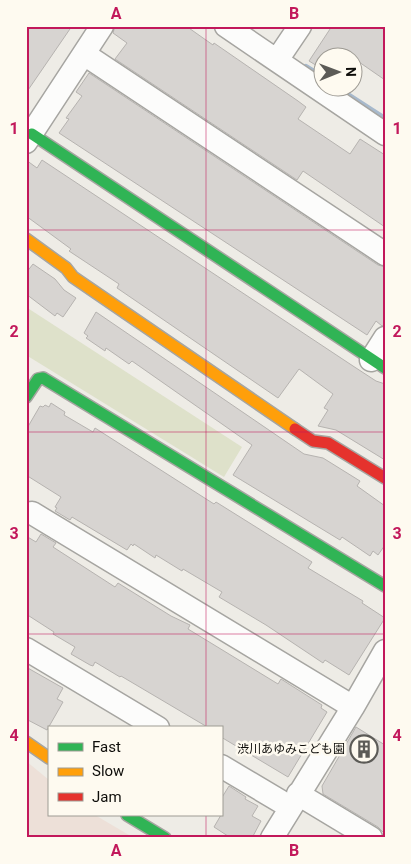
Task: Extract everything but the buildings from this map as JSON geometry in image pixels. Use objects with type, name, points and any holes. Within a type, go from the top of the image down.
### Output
[{"type":"street","points":[[102,26],[29,138],[378,364],[385,338]]},
{"type":"street","points":[[226,26],[385,134]]},
{"type":"street","points":[[277,60],[300,26]]},
{"type":"street","points":[[84,54],[385,254]]},
{"type":"street","points":[[26,239],[66,268],[73,277],[313,441],[328,443],[385,478]]},
{"type":"street","points":[[26,397],[38,379],[43,378],[385,586]]},
{"type":"street","points":[[28,514],[353,707]]},
{"type":"street","points":[[26,649],[155,726]]},
{"type":"street","points":[[272,838],[385,652]]},
{"type":"street","points":[[26,742],[48,757]]},
{"type":"street","points":[[222,766],[372,838]]},
{"type":"street","points":[[129,816],[165,838]]},
{"type":"shaded area","points":[[26,761],[48,779],[48,816],[97,816],[134,838],[26,838]]},
{"type":"green space","points":[[26,307],[242,447],[224,477],[26,355]]},
{"type":"waterway","points":[[306,67],[314,72]]},
{"type":"waterway","points":[[352,98],[385,119]]},
{"type":"traffic: fast","points":[[32,134],[385,368]]},
{"type":"traffic: fast","points":[[26,397],[38,379],[43,378],[385,586]]},
{"type":"traffic: fast","points":[[129,816],[165,838]]},
{"type":"traffic: slow","points":[[26,239],[66,268],[73,277],[295,429]]},
{"type":"traffic: slow","points":[[26,742],[48,757]]},
{"type":"traffic: jam","points":[[295,429],[313,441],[328,443],[385,478]]},
{"type":"place","name":"渋川あゆみこども園","points":[[364,749]]}]
